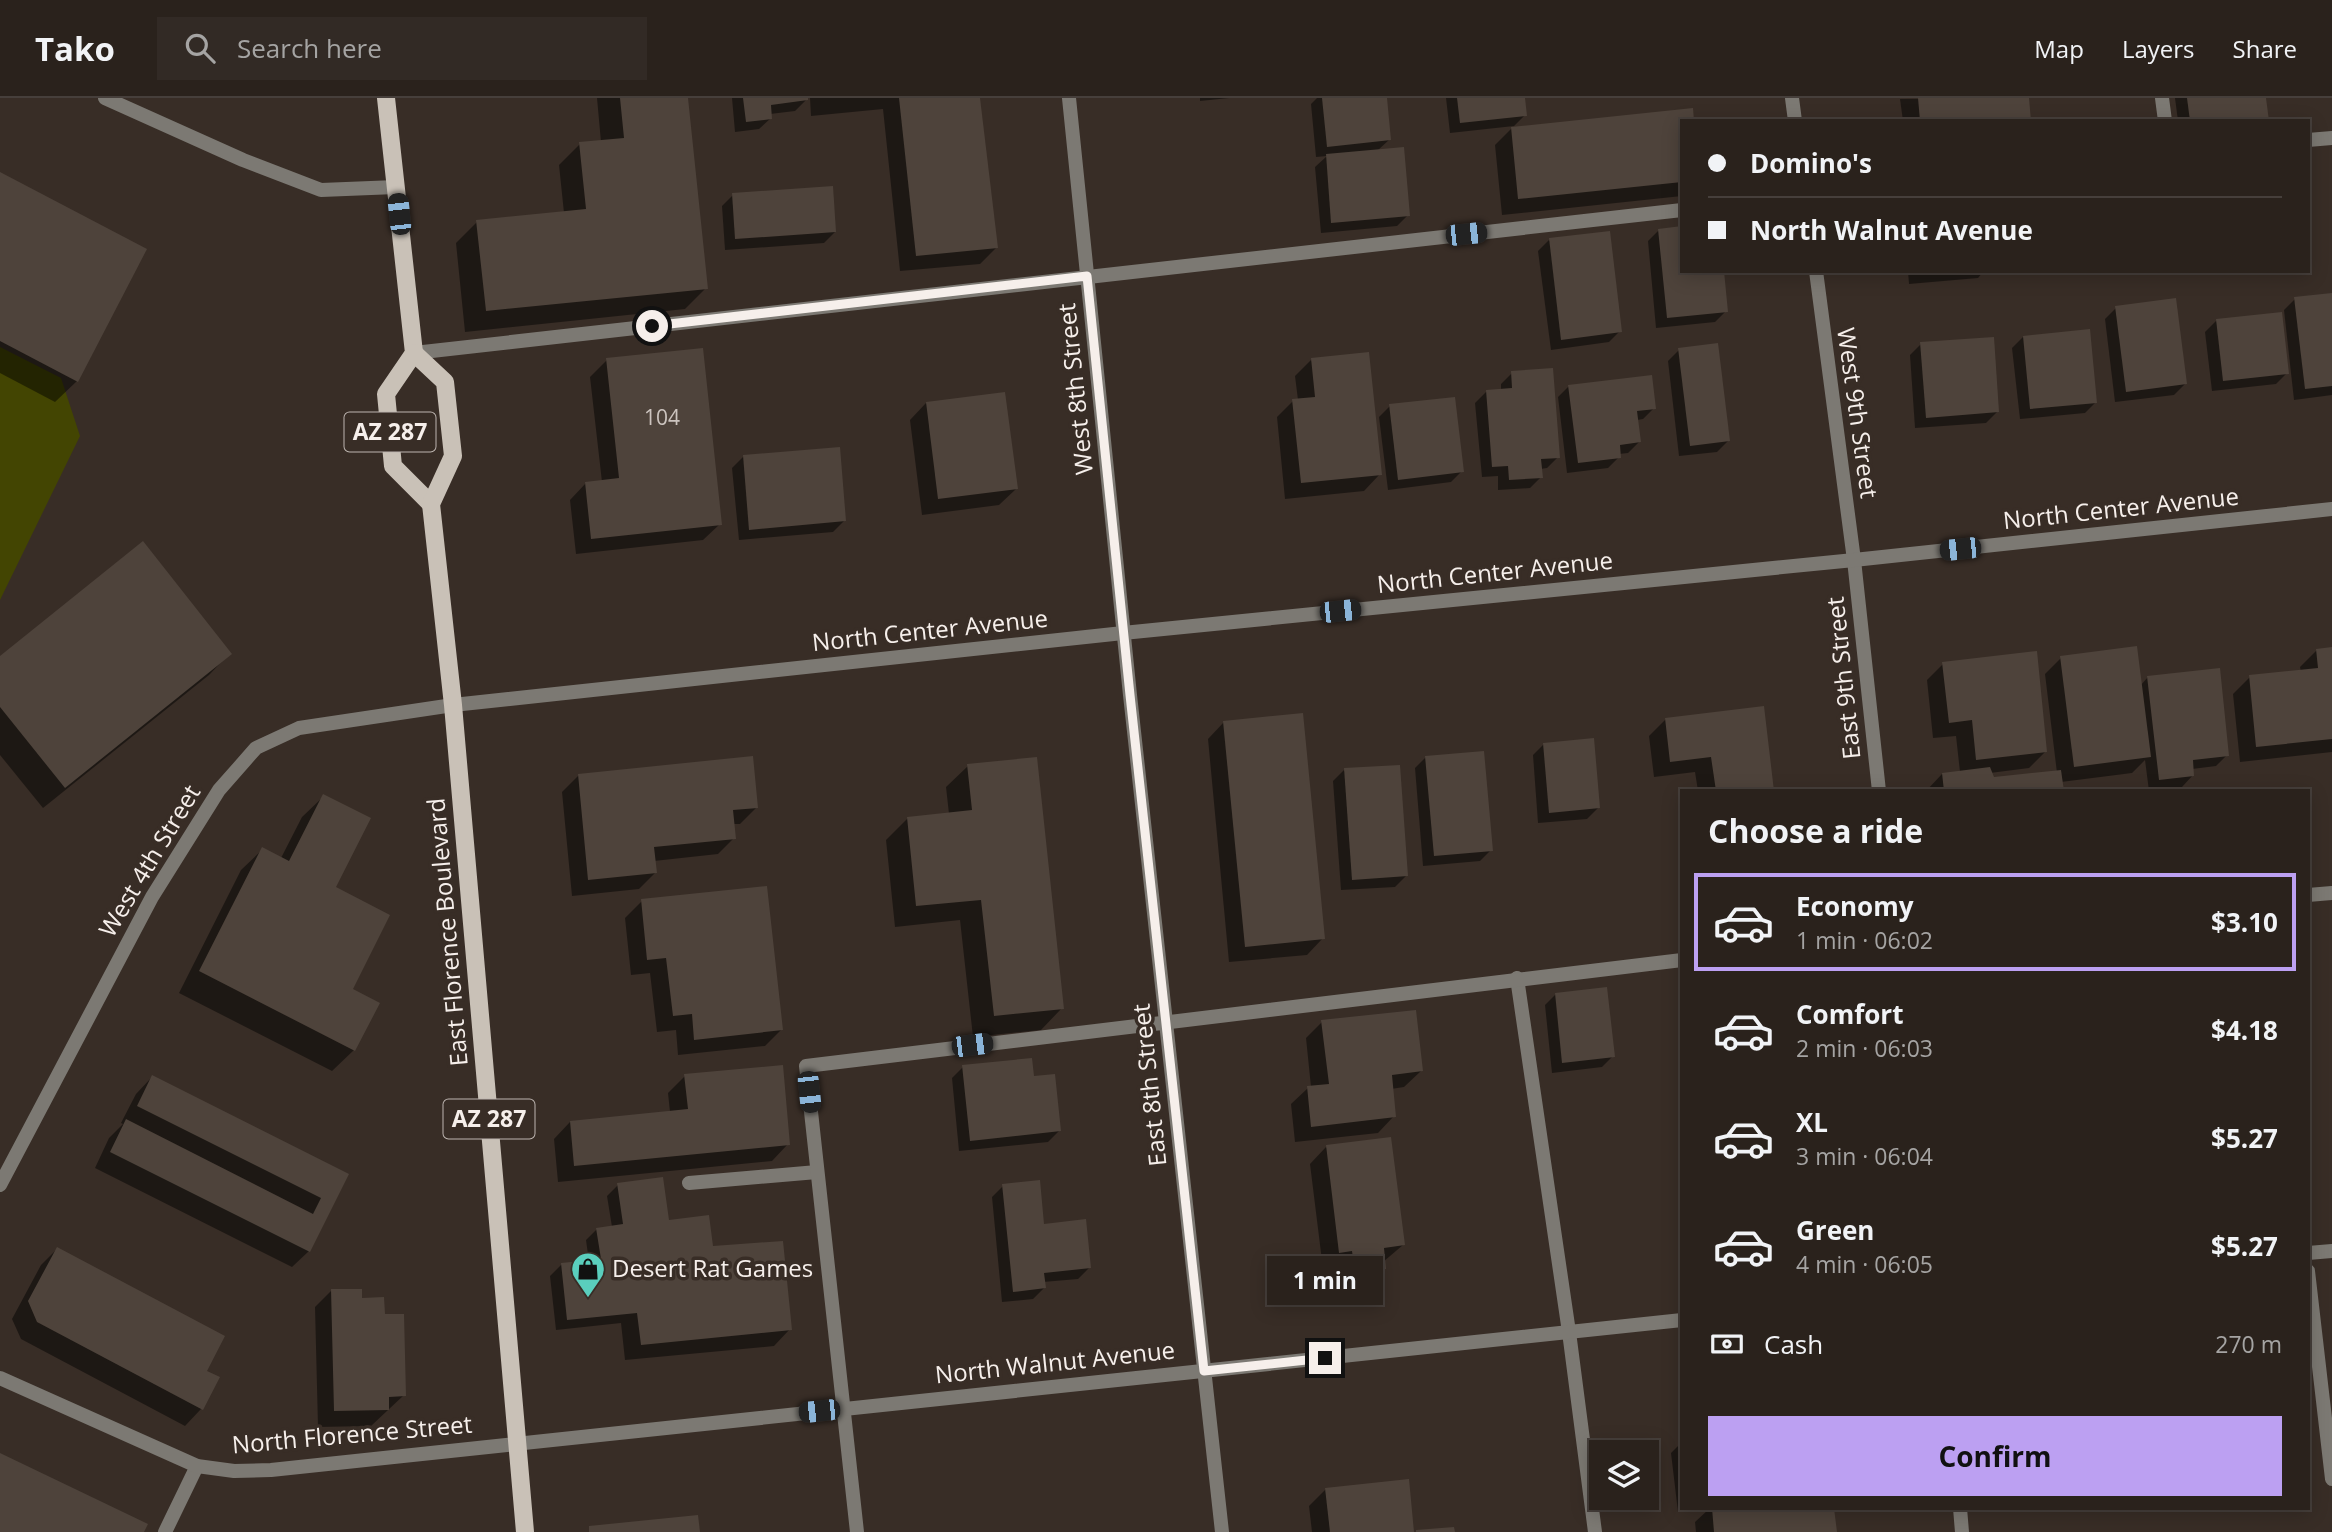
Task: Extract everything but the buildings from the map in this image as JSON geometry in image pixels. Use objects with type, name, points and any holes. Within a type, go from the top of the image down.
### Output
[{"type":"main road","points":[[386,98],[414,352]]},
{"type":"main road","name":"AZ 287","points":[[431,504],[393,466],[386,394],[414,352],[445,382],[453,456],[431,504],[453,705]]},
{"type":"main road","name":"East Florence Boulevard","points":[[453,705],[525,1532]]},
{"type":"street","points":[[105,98],[243,160],[321,190],[396,187]]},
{"type":"street","name":"West 8th Street","points":[[1069,98],[1124,633]]},
{"type":"street","points":[[1793,98],[1796,119]]},
{"type":"street","points":[[2162,98],[2165,119]]},
{"type":"street","points":[[2310,140],[2332,138]]},
{"type":"street","points":[[414,352],[1680,210]]},
{"type":"street","name":"West 9th Street","points":[[1816,273],[1854,560]]},
{"type":"street","name":"North Center Avenue","points":[[453,705],[2332,509]]},
{"type":"street","name":"East 9th Street","points":[[1854,560],[1880,789]]},
{"type":"street","name":"East 8th Street","points":[[1124,633],[1222,1532]]},
{"type":"street","name":"West 4th Street","points":[[0,1185],[152,897],[219,790],[256,748],[299,727],[453,705]]},
{"type":"street","points":[[2310,895],[2332,893]]},
{"type":"street","points":[[857,1532],[806,1066],[1680,960]]},
{"type":"street","points":[[1517,978],[1569,1332],[1595,1532]]},
{"type":"street","points":[[689,1183],[817,1172]]},
{"type":"street","points":[[2310,1253],[2332,1251]]},
{"type":"street","points":[[2310,1287],[2332,1479]]},
{"type":"street","name":"North Walnut Avenue","points":[[517,1443],[1680,1320]]},
{"type":"street","name":"North Florence Street","points":[[0,1378],[197,1466],[234,1471],[271,1470],[517,1443]]},
{"type":"street","points":[[165,1532],[197,1466]]},
{"type":"street","points":[[1960,1510],[1962,1532]]},
{"type":"shaded area","points":[[0,347],[61,378],[80,436],[0,600]]},
{"type":"place","name":"Desert Rat Games","points":[[588,1299]]},
{"type":"route","points":[[652,326],[1087,276],[1204,1371],[1325,1358]]}]
